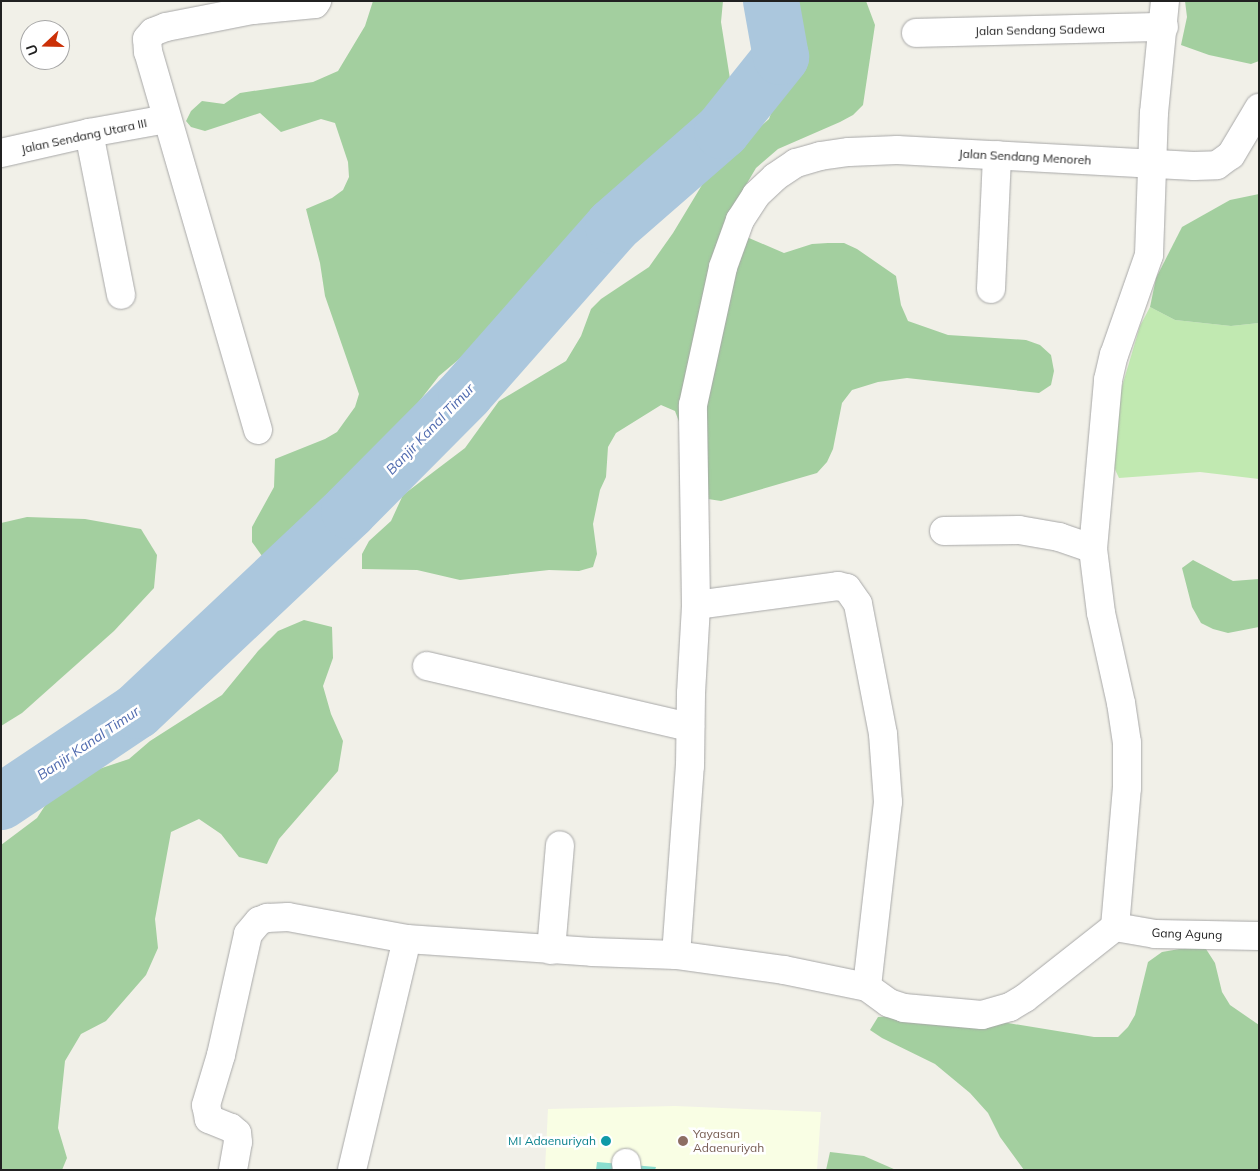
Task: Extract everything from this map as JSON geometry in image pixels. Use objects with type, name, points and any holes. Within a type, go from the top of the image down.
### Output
[{"type":"street","points":[[258,430],[167,119],[147,40],[153,32],[166,27],[244,12],[315,4],[317,1]]},
{"type":"street","points":[[233,1170],[238,1142],[237,1133],[231,1128],[209,1119],[206,1105],[221,1055],[248,934],[253,927],[268,918],[288,917],[407,939],[551,950],[676,955],[784,970],[867,987],[889,1003],[904,1008],[982,1015],[995,1012],[1025,998],[1115,927],[1127,788],[1126,743],[1121,703],[1101,613],[1093,549],[1108,380],[1114,355],[1149,255],[1154,113],[1165,14]]},
{"type":"street","name":"Jalan Sendang Sadewa","points":[[916,33],[1165,14]]},
{"type":"street","name":"Jalan Sendang Menoreh","points":[[676,955],[690,766],[696,605],[693,405],[723,267],[740,220],[756,195],[796,163],[820,156],[898,150],[1205,166],[1224,162],[1239,144],[1259,108]]},
{"type":"street","name":"Jalan Sendang Utara III","points":[[1,153],[89,133],[167,119]]},
{"type":"street","points":[[89,133],[121,296]]},
{"type":"street","points":[[991,289],[998,156]]},
{"type":"street","points":[[944,531],[1019,530],[1059,537],[1093,549]]},
{"type":"street","points":[[696,605],[838,586],[847,588],[858,604],[883,734],[888,802],[867,987]]},
{"type":"street","points":[[427,666],[690,727]]},
{"type":"street","points":[[551,950],[560,845]]},
{"type":"street","name":"Gang Agung","points":[[1115,927],[1155,934],[1259,936]]},
{"type":"street","points":[[352,1170],[407,939]]},
{"type":"shaded area","name":"Yayasan Adaenuriyah","points":[[675,1106],[821,1112],[817,1170],[545,1170],[548,1109]]},
{"type":"shaded area","points":[[597,1162],[656,1167],[655,1170],[596,1170]]},
{"type":"green space","points":[[373,1],[723,1],[721,22],[731,85],[723,99],[711,106],[659,152],[630,187],[587,229],[540,291],[439,376],[378,454],[327,503],[310,529],[289,550],[276,556],[262,556],[252,542],[252,527],[274,487],[275,459],[325,439],[337,432],[355,407],[359,394],[325,296],[320,263],[306,209],[332,198],[343,190],[349,177],[348,162],[335,123],[321,119],[281,132],[260,113],[205,131],[191,127],[186,121],[191,111],[202,101],[224,104],[240,93],[313,82],[338,71],[365,26]]},
{"type":"green space","points":[[787,1],[866,1],[875,25],[863,105],[853,115],[840,122],[778,149],[756,168],[733,207],[742,235],[784,253],[812,244],[828,243],[844,243],[857,249],[896,276],[901,305],[908,321],[948,335],[1026,340],[1040,345],[1051,355],[1054,371],[1051,385],[1039,393],[907,378],[878,382],[852,390],[842,403],[833,449],[827,462],[817,473],[721,501],[708,499],[675,411],[661,405],[616,433],[608,447],[606,477],[600,490],[593,524],[597,554],[593,567],[579,571],[549,570],[460,580],[417,570],[362,569],[362,554],[369,541],[391,521],[403,495],[465,448],[499,401],[566,361],[581,336],[591,309],[601,299],[649,267],[673,233],[705,180],[725,158],[769,119],[788,66],[790,38]]},
{"type":"green space","points":[[1185,1],[1259,1],[1259,61],[1251,64],[1209,55],[1181,45],[1187,17]]},
{"type":"green space","points":[[1259,194],[1259,323],[1231,326],[1175,320],[1150,307],[1156,278],[1182,227],[1230,200]]},
{"type":"green space","points":[[1150,307],[1175,320],[1231,326],[1259,323],[1259,479],[1200,472],[1119,478],[1110,459],[1120,393],[1140,326]]},
{"type":"green space","points":[[27,517],[85,519],[141,529],[157,555],[154,588],[114,631],[22,713],[1,726],[1,523]]},
{"type":"green space","points":[[1193,560],[1233,581],[1259,579],[1259,627],[1228,633],[1201,623],[1192,607],[1182,568]]},
{"type":"green space","points":[[304,620],[332,627],[333,658],[323,686],[331,714],[343,741],[338,771],[279,839],[267,864],[239,857],[221,834],[199,819],[171,832],[155,919],[158,948],[146,975],[106,1021],[81,1034],[65,1061],[58,1128],[67,1158],[62,1170],[1,1170],[1,845],[37,818],[52,795],[75,777],[129,759],[150,741],[222,695],[258,651],[278,631]]},
{"type":"green space","points":[[1191,947],[1206,949],[1215,963],[1222,992],[1230,1005],[1259,1025],[1259,1170],[1024,1170],[1000,1137],[988,1113],[970,1093],[935,1064],[882,1038],[870,1030],[878,1017],[893,1016],[934,1024],[1008,1023],[1094,1037],[1118,1037],[1128,1027],[1135,1015],[1148,962],[1162,952]]},
{"type":"green space","points":[[830,1152],[864,1156],[896,1170],[826,1170]]},
{"type":"waterway","name":"Banjir Kanal Timur","points":[[1,802],[137,711],[349,511],[466,393],[613,226],[722,131],[781,57],[771,1]]},
{"type":"place","name":"MI Adaenuriyah","points":[[606,1141]]},
{"type":"place","name":"Yayasan Adaenuriyah","points":[[683,1141]]}]
